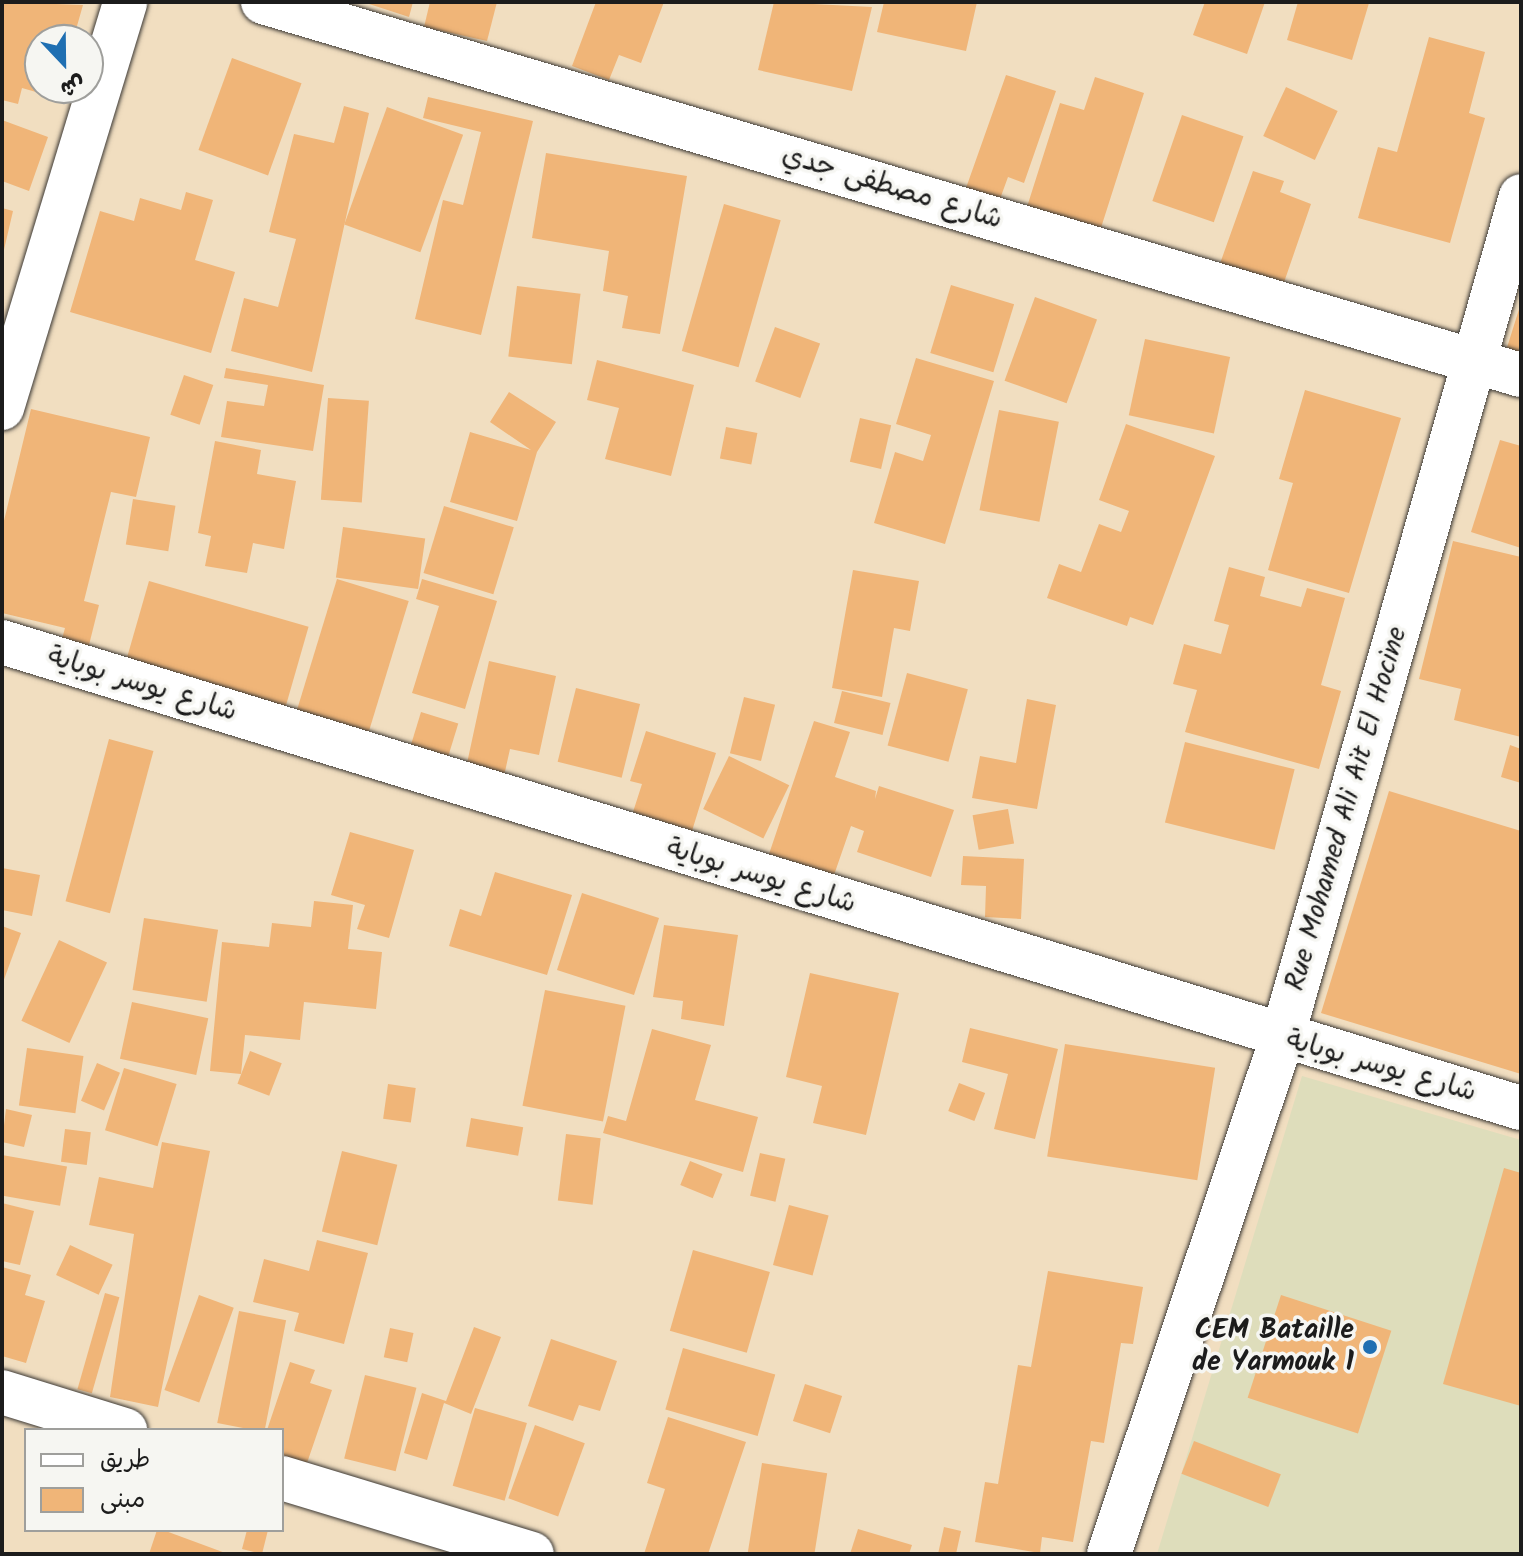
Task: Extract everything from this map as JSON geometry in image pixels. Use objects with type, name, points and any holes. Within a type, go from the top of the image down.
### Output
[{"type":"street","points":[[2,408],[125,2]]},
{"type":"street","name":"شارع مصطفى جدي","points":[[263,2],[1521,375]]},
{"type":"street","name":"Rue Mohamed Ali Ait El Hocine","points":[[1109,1554],[1282,1038],[1521,196]]},
{"type":"street","name":"شارع يوسر بوباية","points":[[2,642],[1282,1038],[1521,1108]]},
{"type":"street","points":[[2,1392],[119,1428]]},
{"type":"street","points":[[284,1479],[532,1554]]},
{"type":"shaded area","name":"CEM Bataille de Yarmouk 1","points":[[1302,1076],[1521,1140],[1521,1554],[1157,1554]]},
{"type":"building","points":[[3,2],[83,5],[78,24],[24,24],[24,89],[18,104],[2,100]]},
{"type":"building","points":[[363,2],[413,2],[409,17]]},
{"type":"building","points":[[430,2],[497,2],[487,41],[424,27]]},
{"type":"building","points":[[596,2],[664,2],[641,63],[619,55],[609,80],[572,66]]},
{"type":"building","points":[[774,2],[872,7],[852,91],[758,70]]},
{"type":"building","points":[[884,2],[977,2],[966,51],[877,32]]},
{"type":"building","points":[[1205,2],[1265,2],[1247,54],[1193,35]]},
{"type":"building","points":[[1298,2],[1369,3],[1352,60],[1287,40]]},
{"type":"building","points":[[1429,37],[1485,52],[1469,113],[1485,118],[1450,243],[1358,218],[1378,147],[1397,152]]},
{"type":"building","points":[[232,58],[302,83],[268,175],[198,150]]},
{"type":"building","points":[[1006,75],[1056,91],[1024,183],[1008,177],[1000,199],[966,188]]},
{"type":"building","points":[[1095,77],[1144,93],[1099,234],[1026,210],[1060,103],[1084,110]]},
{"type":"building","points":[[1286,87],[1338,111],[1315,160],[1263,136]]},
{"type":"building","points":[[428,97],[533,121],[481,335],[415,319],[443,200],[463,205],[481,132],[423,118]]},
{"type":"building","points":[[344,106],[369,113],[312,372],[231,351],[244,298],[278,307],[296,239],[269,232],[294,134],[334,143]]},
{"type":"building","points":[[387,107],[463,135],[420,252],[344,224]]},
{"type":"building","points":[[1182,115],[1243,136],[1214,222],[1152,201]]},
{"type":"building","points":[[2,120],[48,137],[29,191],[2,181]]},
{"type":"building","points":[[546,153],[687,176],[660,334],[622,328],[628,296],[603,291],[609,251],[532,238]]},
{"type":"building","points":[[1253,171],[1284,181],[1280,192],[1311,204],[1280,294],[1217,272]]},
{"type":"building","points":[[186,192],[213,200],[195,260],[235,272],[211,353],[70,312],[100,211],[134,221],[140,198],[181,210]]},
{"type":"building","points":[[724,204],[781,220],[739,367],[682,351]]},
{"type":"building","points":[[2,208],[13,211],[3,254],[2,254]]},
{"type":"building","points":[[951,285],[1014,304],[993,372],[930,353]]},
{"type":"building","points":[[517,286],[581,294],[572,364],[508,356]]},
{"type":"building","points":[[1035,297],[1097,320],[1067,403],[1005,381]]},
{"type":"building","points":[[1521,303],[1521,361],[1504,357]]},
{"type":"building","points":[[775,327],[820,343],[800,398],[755,382]]},
{"type":"building","points":[[1145,339],[1230,357],[1214,433],[1129,415]]},
{"type":"building","points":[[916,358],[994,381],[945,544],[874,523],[895,452],[923,461],[931,435],[896,424]]},
{"type":"building","points":[[597,360],[694,385],[671,476],[605,459],[619,408],[587,400]]},
{"type":"building","points":[[226,368],[324,385],[313,451],[221,437],[227,401],[264,406],[268,385],[224,378]]},
{"type":"building","points":[[184,375],[213,385],[200,425],[170,415]]},
{"type":"building","points":[[1305,390],[1401,418],[1349,593],[1268,570],[1293,483],[1279,479]]},
{"type":"building","points":[[509,392],[556,422],[537,452],[517,521],[450,502],[470,432],[531,450],[490,422]]},
{"type":"building","points":[[328,398],[369,401],[362,503],[321,500]]},
{"type":"building","points":[[31,409],[150,437],[136,497],[111,492],[84,601],[99,605],[87,653],[60,646],[65,628],[2,613],[2,529]]},
{"type":"building","points":[[999,410],[1059,422],[1039,522],[980,510]]},
{"type":"building","points":[[860,418],[891,425],[881,469],[850,462]]},
{"type":"building","points":[[1126,424],[1215,456],[1153,625],[1130,617],[1127,626],[1047,598],[1059,564],[1081,572],[1099,524],[1121,532],[1129,511],[1099,500]]},
{"type":"building","points":[[726,427],[757,433],[751,465],[720,458]]},
{"type":"building","points":[[1500,440],[1521,446],[1521,548],[1471,532]]},
{"type":"building","points":[[215,441],[261,450],[257,474],[296,481],[284,549],[253,543],[247,573],[205,566],[211,536],[198,533]]},
{"type":"building","points":[[133,499],[175,506],[168,551],[126,544]]},
{"type":"building","points":[[444,506],[514,527],[493,594],[424,573]]},
{"type":"building","points":[[343,527],[425,539],[418,589],[336,578]]},
{"type":"building","points":[[1453,541],[1521,557],[1521,737],[1454,720],[1461,689],[1419,679]]},
{"type":"building","points":[[1229,567],[1265,577],[1260,596],[1301,607],[1307,588],[1345,598],[1321,685],[1341,691],[1319,769],[1185,732],[1197,690],[1173,684],[1184,644],[1221,654],[1229,625],[1214,621]]},
{"type":"building","points":[[853,570],[919,581],[910,631],[894,628],[882,697],[832,688]]},
{"type":"building","points":[[337,579],[409,601],[367,739],[295,717]]},
{"type":"building","points":[[422,579],[497,601],[465,709],[412,693],[439,606],[416,599]]},
{"type":"building","points":[[149,581],[309,627],[284,711],[125,666]]},
{"type":"building","points":[[489,661],[556,676],[539,755],[510,749],[504,776],[466,768]]},
{"type":"building","points":[[907,673],[968,689],[948,762],[888,745]]},
{"type":"building","points":[[576,688],[640,704],[622,778],[558,762]]},
{"type":"building","points":[[842,691],[891,703],[883,735],[834,723]]},
{"type":"building","points":[[744,697],[775,705],[761,761],[730,753]]},
{"type":"building","points":[[1027,699],[1056,705],[1037,809],[972,798],[980,756],[1016,763]]},
{"type":"building","points":[[421,712],[458,723],[446,763],[409,751]]},
{"type":"building","points":[[814,721],[850,732],[835,777],[876,791],[875,799],[879,786],[954,810],[931,877],[857,852],[864,831],[851,826],[834,875],[769,854]]},
{"type":"building","points":[[646,731],[716,753],[692,831],[633,812],[642,784],[630,781]]},
{"type":"building","points":[[109,739],[153,751],[110,913],[66,901]]},
{"type":"building","points":[[1185,742],[1295,769],[1275,850],[1165,823]]},
{"type":"building","points":[[1510,745],[1521,749],[1521,783],[1501,777]]},
{"type":"building","points":[[729,756],[789,785],[763,838],[703,809]]},
{"type":"building","points":[[1389,791],[1521,831],[1521,1074],[1321,1013]]},
{"type":"building","points":[[1008,809],[1014,843],[979,850],[973,815]]},
{"type":"building","points":[[350,832],[414,850],[389,938],[357,929],[365,905],[331,895]]},
{"type":"building","points":[[963,856],[1024,859],[1021,919],[985,917],[986,886],[961,885]]},
{"type":"building","points":[[2,868],[40,875],[32,916],[2,910]]},
{"type":"building","points":[[495,872],[572,895],[547,975],[449,946],[460,909],[481,916]]},
{"type":"building","points":[[582,893],[659,918],[634,995],[557,970]]},
{"type":"building","points":[[314,901],[353,905],[348,949],[382,952],[376,1009],[304,1002],[300,1040],[245,1035],[241,1074],[210,1071],[222,942],[269,947],[272,923],[311,927]]},
{"type":"building","points":[[144,918],[218,930],[207,1002],[133,990]]},
{"type":"building","points":[[664,925],[738,935],[724,1026],[681,1019],[683,1001],[653,997]]},
{"type":"building","points":[[2,926],[21,933],[2,985]]},
{"type":"building","points":[[59,940],[107,962],[69,1043],[21,1021]]},
{"type":"building","points":[[810,973],[899,993],[866,1135],[813,1123],[822,1086],[786,1077]]},
{"type":"building","points":[[545,990],[625,1006],[603,1121],[522,1106]]},
{"type":"building","points":[[132,1002],[208,1018],[196,1075],[120,1059]]},
{"type":"building","points":[[970,1028],[1058,1049],[1035,1139],[994,1129],[1008,1074],[962,1062]]},
{"type":"building","points":[[652,1029],[711,1045],[695,1100],[758,1117],[743,1172],[603,1133],[608,1116],[626,1121]]},
{"type":"building","points":[[1065,1044],[1215,1068],[1197,1180],[1047,1157]]},
{"type":"building","points":[[27,1048],[83,1056],[75,1113],[19,1105]]},
{"type":"building","points":[[250,1051],[282,1063],[269,1096],[237,1084]]},
{"type":"building","points":[[97,1063],[120,1073],[104,1111],[81,1101]]},
{"type":"building","points":[[124,1068],[177,1084],[158,1146],[105,1130]]},
{"type":"building","points":[[959,1083],[985,1093],[974,1121],[948,1111]]},
{"type":"building","points":[[388,1084],[416,1088],[411,1123],[383,1119]]},
{"type":"building","points":[[6,1109],[32,1115],[24,1147],[2,1142]]},
{"type":"building","points":[[471,1118],[523,1127],[518,1156],[466,1147]]},
{"type":"building","points":[[65,1129],[91,1132],[87,1165],[61,1162]]},
{"type":"building","points":[[566,1134],[601,1138],[593,1205],[558,1201]]},
{"type":"building","points":[[162,1142],[210,1151],[158,1407],[110,1397],[134,1234],[89,1225],[99,1177],[153,1188]]},
{"type":"building","points":[[342,1151],[397,1165],[377,1245],[322,1232]]},
{"type":"building","points":[[760,1153],[785,1159],[775,1202],[750,1196]]},
{"type":"building","points":[[2,1155],[67,1166],[60,1206],[2,1196]]},
{"type":"building","points":[[690,1161],[722,1174],[713,1198],[680,1185]]},
{"type":"building","points":[[1504,1168],[1521,1173],[1521,1406],[1443,1384]]},
{"type":"building","points":[[2,1203],[34,1211],[20,1265],[2,1261]]},
{"type":"building","points":[[789,1205],[829,1216],[813,1275],[773,1265]]},
{"type":"building","points":[[317,1240],[368,1253],[344,1344],[294,1331],[299,1313],[253,1302],[264,1259],[309,1271]]},
{"type":"building","points":[[70,1245],[113,1265],[99,1295],[56,1275]]},
{"type":"building","points":[[693,1250],[770,1272],[747,1353],[670,1331]]},
{"type":"building","points":[[2,1267],[31,1275],[25,1295],[45,1301],[26,1363],[2,1356]]},
{"type":"building","points":[[1048,1271],[1143,1287],[1133,1344],[1121,1343],[1104,1443],[1091,1441],[1073,1542],[1042,1537],[1040,1553],[975,1542],[985,1482],[998,1484],[1018,1365],[1031,1367]]},
{"type":"building","points":[[105,1293],[119,1297],[92,1393],[77,1389]]},
{"type":"building","points":[[199,1295],[234,1308],[199,1403],[164,1390]]},
{"type":"building","points":[[1281,1295],[1391,1331],[1358,1434],[1248,1398]]},
{"type":"building","points":[[239,1311],[286,1320],[265,1428],[217,1423]]},
{"type":"building","points":[[474,1327],[501,1337],[471,1414],[444,1403],[427,1460],[404,1453],[422,1393],[446,1401]]},
{"type":"building","points":[[390,1328],[413,1333],[407,1362],[384,1357]]},
{"type":"building","points":[[551,1339],[617,1361],[600,1411],[579,1405],[573,1421],[528,1406]]},
{"type":"building","points":[[683,1348],[775,1374],[758,1436],[665,1410]]},
{"type":"building","points":[[290,1362],[315,1370],[310,1383],[332,1390],[307,1463],[284,1456],[284,1428],[268,1428]]},
{"type":"building","points":[[365,1375],[416,1388],[396,1471],[344,1458]]},
{"type":"building","points":[[805,1384],[842,1396],[830,1433],[793,1421]]},
{"type":"building","points":[[475,1408],[527,1423],[505,1501],[453,1486]]},
{"type":"building","points":[[668,1417],[746,1442],[708,1554],[644,1554],[665,1489],[647,1483]]},
{"type":"building","points":[[535,1425],[585,1443],[558,1516],[508,1498]]},
{"type":"building","points":[[1194,1441],[1281,1474],[1268,1507],[1181,1474]]},
{"type":"building","points":[[762,1463],[827,1473],[814,1554],[748,1554]]},
{"type":"building","points":[[944,1527],[961,1531],[956,1554],[938,1554]]},
{"type":"building","points":[[858,1529],[912,1545],[909,1554],[850,1554]]},
{"type":"building","points":[[156,1532],[168,1532],[228,1554],[149,1554]]},
{"type":"building","points":[[246,1532],[268,1532],[262,1554],[242,1549]]},
{"type":"place","name":"CEM Bataille de Yarmouk 1","points":[[1370,1347]]}]
